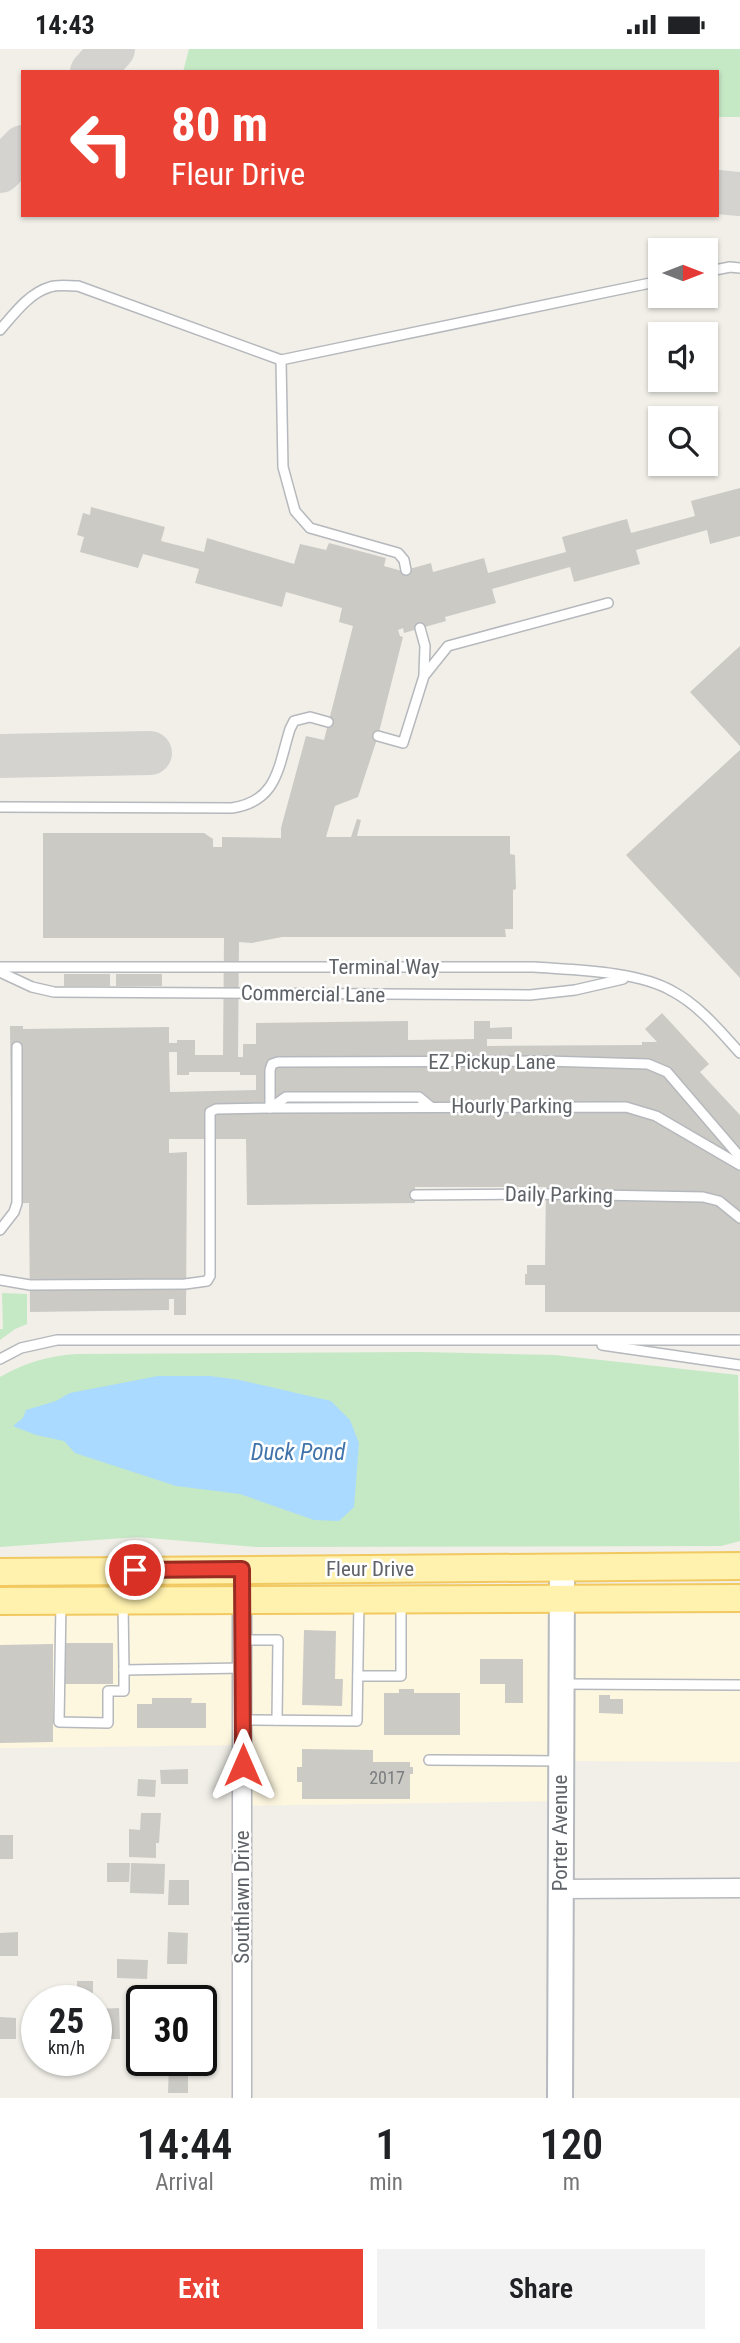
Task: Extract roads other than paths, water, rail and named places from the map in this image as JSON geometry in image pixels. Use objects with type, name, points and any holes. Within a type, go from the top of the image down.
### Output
[{"type":"main road","name":"Fleur Drive","points":[[0,1572],[740,1566]]},
{"type":"main road","name":"Fleur Drive","points":[[0,1601],[740,1598]]},
{"type":"street","name":"Porter Avenue","points":[[560,2098],[562,1568]]},
{"type":"street","name":"Southlawn Drive","points":[[242,1569],[242,2098]]},
{"type":"street","points":[[559,1889],[740,1888]]},
{"type":"lane","points":[[718,269],[740,268]]},
{"type":"lane","points":[[0,330],[23,304],[36,294],[51,286],[78,286],[281,360],[648,284]]},
{"type":"lane","points":[[281,360],[283,467],[295,511],[310,528],[398,553],[404,560],[406,570]]},
{"type":"lane","points":[[424,675],[448,646],[608,603]]},
{"type":"lane","points":[[378,736],[403,743],[424,675],[425,646],[421,628]]},
{"type":"lane","points":[[0,807],[232,808],[250,805],[271,786],[294,721],[310,717],[328,722]]},
{"type":"lane","name":"Terminal Way","points":[[0,970],[534,967],[575,970],[647,981],[670,989],[684,998],[740,1053]]},
{"type":"lane","name":"Commercial Lane","points":[[0,970],[32,987],[54,992],[102,993],[530,995],[575,990],[628,978]]},
{"type":"lane","points":[[0,1230],[14,1212],[17,1203],[17,1047]]},
{"type":"lane","name":"EZ Pickup Lane","points":[[270,1108],[270,1070],[272,1064],[278,1062],[545,1061],[648,1064],[667,1072],[740,1157]]},
{"type":"lane","name":"Hourly Parking","points":[[270,1108],[626,1107],[656,1116],[740,1165]]},
{"type":"lane","points":[[0,1280],[30,1285],[186,1284],[207,1281],[210,1276],[210,1112],[216,1109],[270,1108]]},
{"type":"lane","name":"Daily Parking","points":[[415,1195],[703,1197],[719,1201],[740,1218]]},
{"type":"lane","points":[[0,1359],[22,1347],[57,1340],[739,1340]]},
{"type":"lane","points":[[576,1341],[739,1364]]},
{"type":"lane","points":[[243,1720],[357,1721],[359,1599]]},
{"type":"lane","points":[[358,1676],[401,1676],[401,1599]]},
{"type":"lane","points":[[61,1601],[60,1723],[108,1723],[108,1691],[124,1691],[123,1600]]},
{"type":"lane","points":[[243,1640],[278,1640],[277,1720]]},
{"type":"lane","points":[[124,1669],[243,1668]]},
{"type":"lane","points":[[561,1683],[740,1685]]},
{"type":"lane","points":[[429,1760],[560,1761]]},
{"type":"water","name":"Duck Pond","points":[[158,1376],[210,1376],[240,1380],[331,1401],[350,1420],[359,1443],[354,1507],[339,1521],[314,1520],[240,1494],[176,1486],[75,1453],[64,1441],[36,1435],[13,1426],[23,1418],[26,1410],[56,1401],[70,1393]]}]
